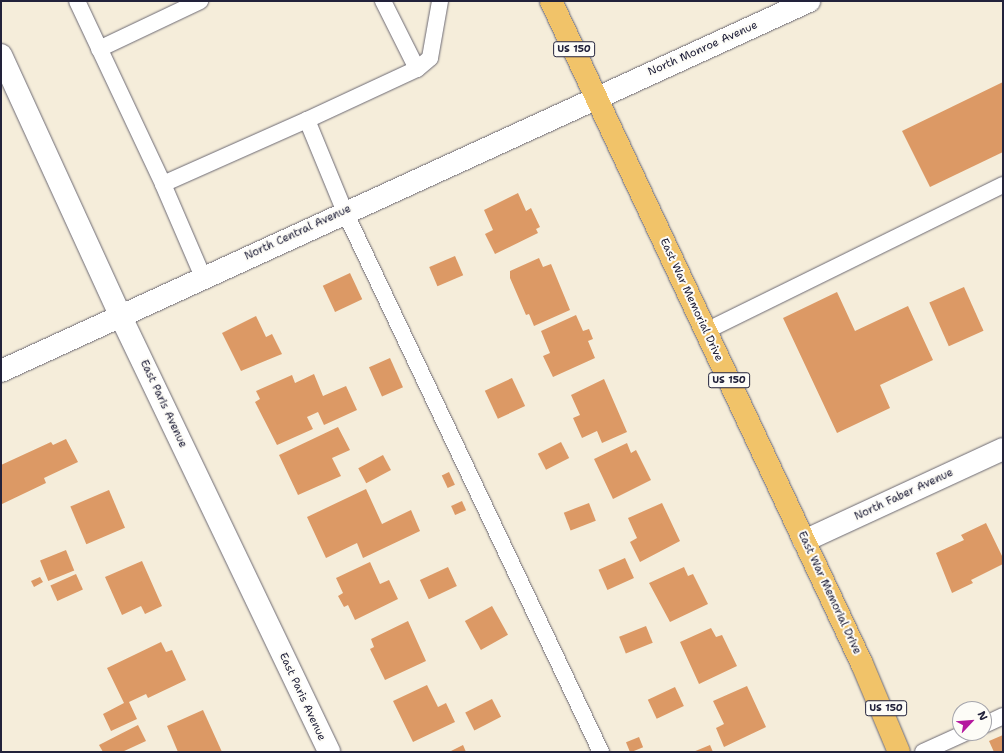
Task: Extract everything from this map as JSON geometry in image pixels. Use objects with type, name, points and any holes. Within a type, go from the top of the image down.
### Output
[{"type":"highway","name":"East War Memorial Drive","points":[[551,1],[862,664],[898,752]]},
{"type":"highway","name":"East War Memorial Drive","points":[[862,664],[910,752]]},
{"type":"street","name":"North Monroe Avenue","points":[[596,97],[809,1]]},
{"type":"street","name":"East Paris Avenue","points":[[1,55],[120,315],[329,752]]},
{"type":"street","name":"North Central Avenue","points":[[1,371],[596,97]]},
{"type":"street","name":"North Faber Avenue","points":[[804,541],[1003,449]]},
{"type":"lane","points":[[77,1],[163,184],[203,277]]},
{"type":"lane","points":[[99,49],[200,1]]},
{"type":"lane","points":[[383,1],[417,69]]},
{"type":"lane","points":[[163,184],[417,69],[430,58],[440,1]]},
{"type":"lane","points":[[307,120],[345,212],[601,752]]},
{"type":"lane","points":[[706,331],[1003,184]]},
{"type":"lane","points":[[992,721],[1003,716]]},
{"type":"lane","points":[[923,752],[952,739]]},
{"type":"building","points":[[1003,82],[1003,152],[930,187],[902,131]]},
{"type":"building","points":[[518,193],[526,211],[531,208],[540,227],[536,229],[538,233],[495,254],[485,234],[493,230],[484,210]]},
{"type":"building","points":[[455,256],[463,275],[437,286],[429,267]]},
{"type":"building","points":[[539,258],[543,267],[551,264],[570,310],[534,326],[529,314],[526,315],[510,278],[510,271]]},
{"type":"building","points":[[350,273],[362,299],[335,312],[323,286]]},
{"type":"building","points":[[964,287],[984,331],[949,346],[929,302]]},
{"type":"building","points":[[837,292],[855,331],[908,306],[933,360],[880,385],[890,408],[837,433],[783,318]]},
{"type":"building","points":[[576,315],[583,331],[589,329],[593,339],[588,341],[595,358],[553,377],[543,356],[550,353],[541,331]]},
{"type":"building","points":[[256,316],[266,337],[272,334],[282,354],[241,371],[222,333]]},
{"type":"building","points":[[390,358],[403,387],[382,397],[369,367]]},
{"type":"building","points":[[314,374],[323,396],[346,386],[357,410],[324,425],[318,412],[307,417],[313,429],[277,445],[255,402],[260,399],[256,391],[292,375],[295,383]]},
{"type":"building","points":[[512,378],[525,406],[498,419],[485,391]]},
{"type":"building","points":[[604,379],[627,432],[602,443],[597,431],[582,438],[573,418],[580,415],[571,395]]},
{"type":"building","points":[[338,427],[350,450],[332,458],[341,476],[298,495],[279,455]]},
{"type":"building","points":[[66,439],[78,462],[44,478],[46,483],[2,504],[1,465],[51,442],[53,445]]},
{"type":"building","points":[[561,442],[569,458],[546,470],[538,454]]},
{"type":"building","points":[[627,443],[631,453],[636,450],[651,480],[613,499],[594,459]]},
{"type":"building","points":[[383,455],[391,470],[366,483],[358,468]]},
{"type":"building","points":[[449,472],[455,485],[448,488],[442,475]]},
{"type":"building","points":[[366,489],[382,524],[411,510],[420,531],[363,558],[357,543],[326,558],[307,517]]},
{"type":"building","points":[[109,490],[125,528],[86,544],[70,506]]},
{"type":"building","points":[[462,501],[466,510],[455,515],[451,506]]},
{"type":"building","points":[[589,503],[596,521],[571,530],[564,513]]},
{"type":"building","points":[[662,503],[680,541],[640,562],[630,542],[637,538],[628,518]]},
{"type":"building","points":[[986,523],[1003,558],[1003,564],[971,580],[973,583],[952,593],[936,553],[964,540],[961,535]]},
{"type":"building","points":[[66,550],[74,570],[48,581],[40,560]]},
{"type":"building","points":[[625,558],[634,578],[607,590],[599,570]]},
{"type":"building","points":[[142,561],[162,606],[145,614],[141,606],[122,615],[105,577]]},
{"type":"building","points":[[370,562],[380,584],[389,580],[398,599],[355,620],[348,605],[344,607],[338,596],[343,593],[336,578]]},
{"type":"building","points":[[448,567],[457,586],[429,599],[420,580]]},
{"type":"building","points":[[684,567],[688,576],[693,574],[708,604],[670,622],[649,583]]},
{"type":"building","points":[[76,574],[83,590],[57,601],[50,585]]},
{"type":"building","points":[[40,577],[43,582],[34,587],[31,581]]},
{"type":"building","points":[[492,606],[508,635],[481,650],[465,621]]},
{"type":"building","points":[[408,621],[426,661],[385,680],[370,649],[374,647],[371,639]]},
{"type":"building","points":[[646,626],[653,643],[626,654],[619,637]]},
{"type":"building","points":[[711,628],[716,637],[722,635],[737,666],[699,684],[680,642]]},
{"type":"building","points":[[161,642],[166,652],[172,650],[186,680],[148,698],[146,694],[129,702],[137,719],[111,731],[103,714],[124,703],[107,668]]},
{"type":"building","points":[[427,685],[438,707],[446,703],[455,722],[413,742],[393,701]]},
{"type":"building","points":[[747,686],[766,727],[724,747],[716,728],[724,724],[713,701]]},
{"type":"building","points":[[675,687],[684,706],[657,719],[648,700]]},
{"type":"building","points":[[492,699],[501,717],[474,730],[465,713]]},
{"type":"building","points":[[203,710],[222,752],[178,752],[167,726]]},
{"type":"building","points":[[138,725],[146,741],[122,752],[103,752],[99,745]]},
{"type":"building","points":[[1003,735],[1003,752],[994,752],[989,741]]},
{"type":"building","points":[[639,737],[643,747],[630,752],[626,742]]},
{"type":"building","points":[[463,745],[466,752],[449,752]]},
{"type":"building","points":[[710,745],[713,752],[693,752]]}]
